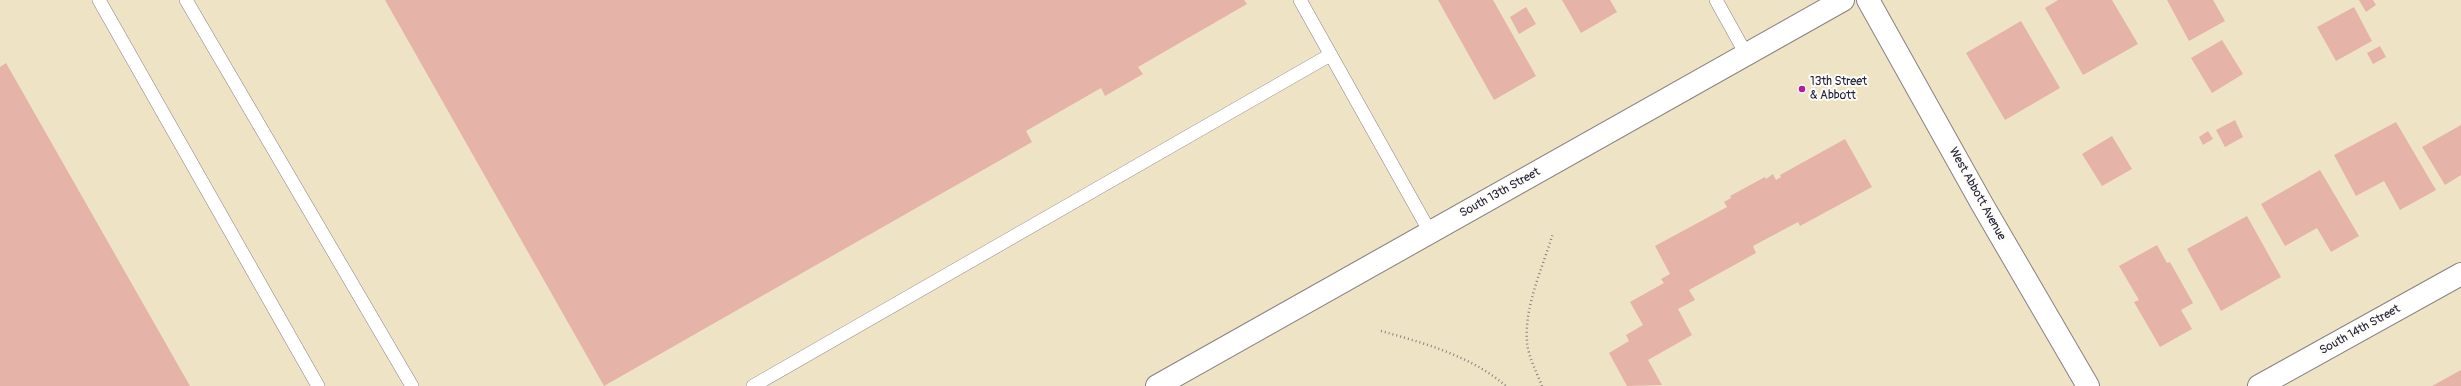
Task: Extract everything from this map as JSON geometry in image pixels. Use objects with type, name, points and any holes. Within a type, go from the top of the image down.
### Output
[{"type":"street","name":"South 13th Street","points":[[1157,386],[1843,0]]},
{"type":"street","name":"West Abbott Avenue","points":[[1868,0],[1982,204],[2088,386]]},
{"type":"street","name":"South 14th Street","points":[[2259,386],[2461,274]]},
{"type":"lane","points":[[99,0],[318,386]]},
{"type":"lane","points":[[186,0],[412,386]]},
{"type":"lane","points":[[1300,0],[1430,232]]},
{"type":"lane","points":[[1716,0],[1746,54]]},
{"type":"lane","points":[[753,386],[1330,55]]},
{"type":"path","points":[[1542,386],[1527,344],[1527,326],[1535,292],[1553,234]]},
{"type":"path","points":[[1381,331],[1448,352],[1475,366],[1506,386]]},
{"type":"building","points":[[385,0],[1244,0],[1247,4],[1138,67],[1143,74],[1105,96],[1101,88],[1026,131],[1032,142],[604,386]]},
{"type":"building","points":[[1438,0],[1493,0],[1536,76],[1494,100]]},
{"type":"building","points":[[1562,0],[1610,0],[1617,12],[1581,33]]},
{"type":"building","points":[[2058,0],[2112,0],[2138,44],[2083,75],[2045,8]]},
{"type":"building","points":[[2167,0],[2213,0],[2225,21],[2189,41]]},
{"type":"building","points":[[2359,0],[2373,0],[2376,5],[2366,12]]},
{"type":"building","points":[[1526,7],[1536,24],[1519,34],[1510,17]]},
{"type":"building","points":[[2354,7],[2372,41],[2336,61],[2317,27]]},
{"type":"building","points":[[2021,21],[2060,88],[2005,120],[1966,53]]},
{"type":"building","points":[[2222,40],[2243,74],[2212,93],[2191,58]]},
{"type":"building","points":[[2380,46],[2386,57],[2373,64],[2367,53]]},
{"type":"building","points":[[6,63],[190,386],[0,386],[0,67]]},
{"type":"building","points":[[2235,120],[2243,137],[2225,147],[2216,130]]},
{"type":"building","points":[[2396,122],[2436,190],[2400,210],[2384,181],[2356,196],[2334,155]]},
{"type":"building","points":[[2461,125],[2461,175],[2445,185],[2422,147]]},
{"type":"building","points":[[2208,131],[2213,139],[2203,145],[2199,137]]},
{"type":"building","points":[[2112,136],[2132,169],[2102,186],[2082,154]]},
{"type":"building","points":[[1845,139],[1872,187],[1800,226],[1798,222],[1753,246],[1756,253],[1689,290],[1695,300],[1678,309],[1692,335],[1648,360],[1662,385],[1627,386],[1609,353],[1629,341],[1626,335],[1643,325],[1630,302],[1664,283],[1661,279],[1670,274],[1655,246],[1727,207],[1724,202],[1731,198],[1730,196],[1765,177],[1766,179],[1773,174],[1776,180],[1781,177],[1780,175]]},
{"type":"building","points":[[2320,170],[2359,236],[2331,252],[2317,228],[2285,246],[2261,204]]},
{"type":"building","points":[[2247,216],[2281,277],[2221,311],[2187,249]]},
{"type":"building","points":[[2157,245],[2167,263],[2170,262],[2193,303],[2181,310],[2192,329],[2160,347],[2134,302],[2139,300],[2119,266]]},
{"type":"building","points":[[2461,370],[2461,386],[2432,386]]},
{"type":"place","name":"13th Street & Abbott","points":[[1802,89]]}]
